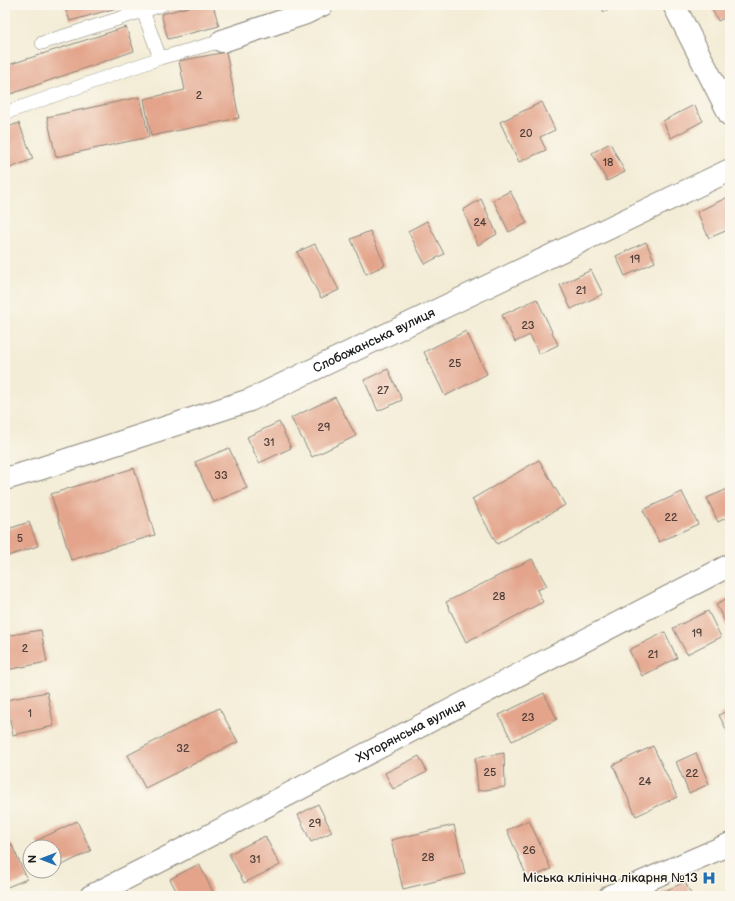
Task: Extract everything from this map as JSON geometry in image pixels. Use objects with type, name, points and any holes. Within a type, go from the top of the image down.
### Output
[{"type":"street","points":[[222,42],[306,13],[322,5]]},
{"type":"street","points":[[674,5],[730,115]]},
{"type":"street","name":"Слобожанська вулиця","points":[[5,479],[250,400],[730,170]]},
{"type":"street","name":"Хуторянська вулиця","points":[[91,896],[730,565]]},
{"type":"street","points":[[610,896],[730,844]]},
{"type":"lane","points":[[42,43],[162,5]]},
{"type":"lane","points":[[143,11],[160,58]]},
{"type":"lane","points":[[5,113],[160,58],[222,42]]},
{"type":"building","points":[[64,5],[127,5],[70,21]]},
{"type":"building","points":[[196,5],[213,5],[219,26],[168,39],[161,14]]},
{"type":"building","points":[[600,5],[618,5],[604,12]]},
{"type":"building","points":[[710,5],[730,5],[730,15],[718,21]]},
{"type":"building","points":[[126,27],[134,51],[5,96],[5,66]]},
{"type":"building","points":[[226,52],[239,118],[151,136],[144,99],[185,90],[179,61]]},
{"type":"building","points":[[140,97],[149,137],[56,157],[47,117]]},
{"type":"building","points":[[542,102],[555,130],[540,137],[546,150],[519,162],[500,122]]},
{"type":"building","points":[[694,105],[703,121],[671,138],[663,121]]},
{"type":"building","points":[[19,123],[33,159],[5,170],[5,128]]},
{"type":"building","points":[[610,143],[625,172],[607,181],[592,153]]},
{"type":"building","points":[[510,191],[527,223],[509,232],[493,200]]},
{"type":"building","points":[[730,196],[730,229],[709,238],[697,212]]},
{"type":"building","points":[[481,199],[497,234],[478,245],[463,210]]},
{"type":"building","points":[[427,221],[444,254],[425,264],[408,231]]},
{"type":"building","points":[[370,231],[385,265],[366,274],[351,239]]},
{"type":"building","points":[[646,242],[655,262],[625,276],[616,256]]},
{"type":"building","points":[[315,244],[339,290],[321,298],[297,252]]},
{"type":"building","points":[[591,270],[603,294],[571,309],[560,285]]},
{"type":"building","points":[[537,299],[558,345],[539,354],[530,335],[515,342],[502,315]]},
{"type":"building","points":[[466,331],[487,374],[445,396],[424,352]]},
{"type":"building","points":[[388,369],[402,400],[378,411],[364,380]]},
{"type":"building","points":[[335,397],[356,436],[312,457],[291,418]]},
{"type":"building","points":[[279,422],[291,448],[259,463],[247,437]]},
{"type":"building","points":[[229,448],[247,488],[213,502],[195,462]]},
{"type":"building","points":[[539,460],[565,505],[497,544],[472,499]]},
{"type":"building","points":[[134,468],[155,535],[71,560],[51,494]]},
{"type":"building","points":[[730,488],[730,516],[718,522],[707,498]]},
{"type":"building","points":[[682,492],[698,524],[659,542],[643,510]]},
{"type":"building","points":[[29,522],[38,546],[5,557],[5,530]]},
{"type":"building","points":[[532,559],[547,586],[537,590],[543,602],[466,642],[446,602]]},
{"type":"building","points":[[730,597],[730,632],[716,604]]},
{"type":"building","points":[[708,611],[721,637],[687,654],[673,628]]},
{"type":"building","points":[[41,630],[47,662],[7,670],[5,661],[5,636]]},
{"type":"building","points":[[665,632],[677,658],[642,676],[629,650]]},
{"type":"building","points":[[47,692],[54,726],[13,735],[6,700]]},
{"type":"building","points":[[544,693],[557,719],[512,741],[499,715]]},
{"type":"building","points":[[219,708],[238,742],[145,788],[128,755]]},
{"type":"building","points":[[730,709],[730,737],[719,715]]},
{"type":"building","points":[[653,746],[677,797],[636,816],[613,765]]},
{"type":"building","points":[[504,753],[505,787],[478,791],[475,758]]},
{"type":"building","points":[[696,753],[709,784],[689,793],[676,762]]},
{"type":"building","points":[[419,756],[427,772],[393,789],[385,773]]},
{"type":"building","points":[[318,804],[332,832],[311,842],[298,815]]},
{"type":"building","points":[[529,820],[551,869],[528,879],[507,830]]},
{"type":"building","points":[[77,821],[91,851],[62,865],[62,839],[40,839]]},
{"type":"building","points":[[454,825],[465,874],[403,889],[391,840]]},
{"type":"building","points":[[265,836],[280,865],[244,883],[229,854]]},
{"type":"building","points":[[11,843],[22,868],[22,879],[27,879],[5,888],[5,846]]},
{"type":"building","points":[[199,864],[215,896],[179,896],[170,879]]},
{"type":"building","points":[[685,882],[692,896],[654,896]]},
{"type":"place","name":"Міська клінічна лікарня №13","points":[[709,878]]}]
